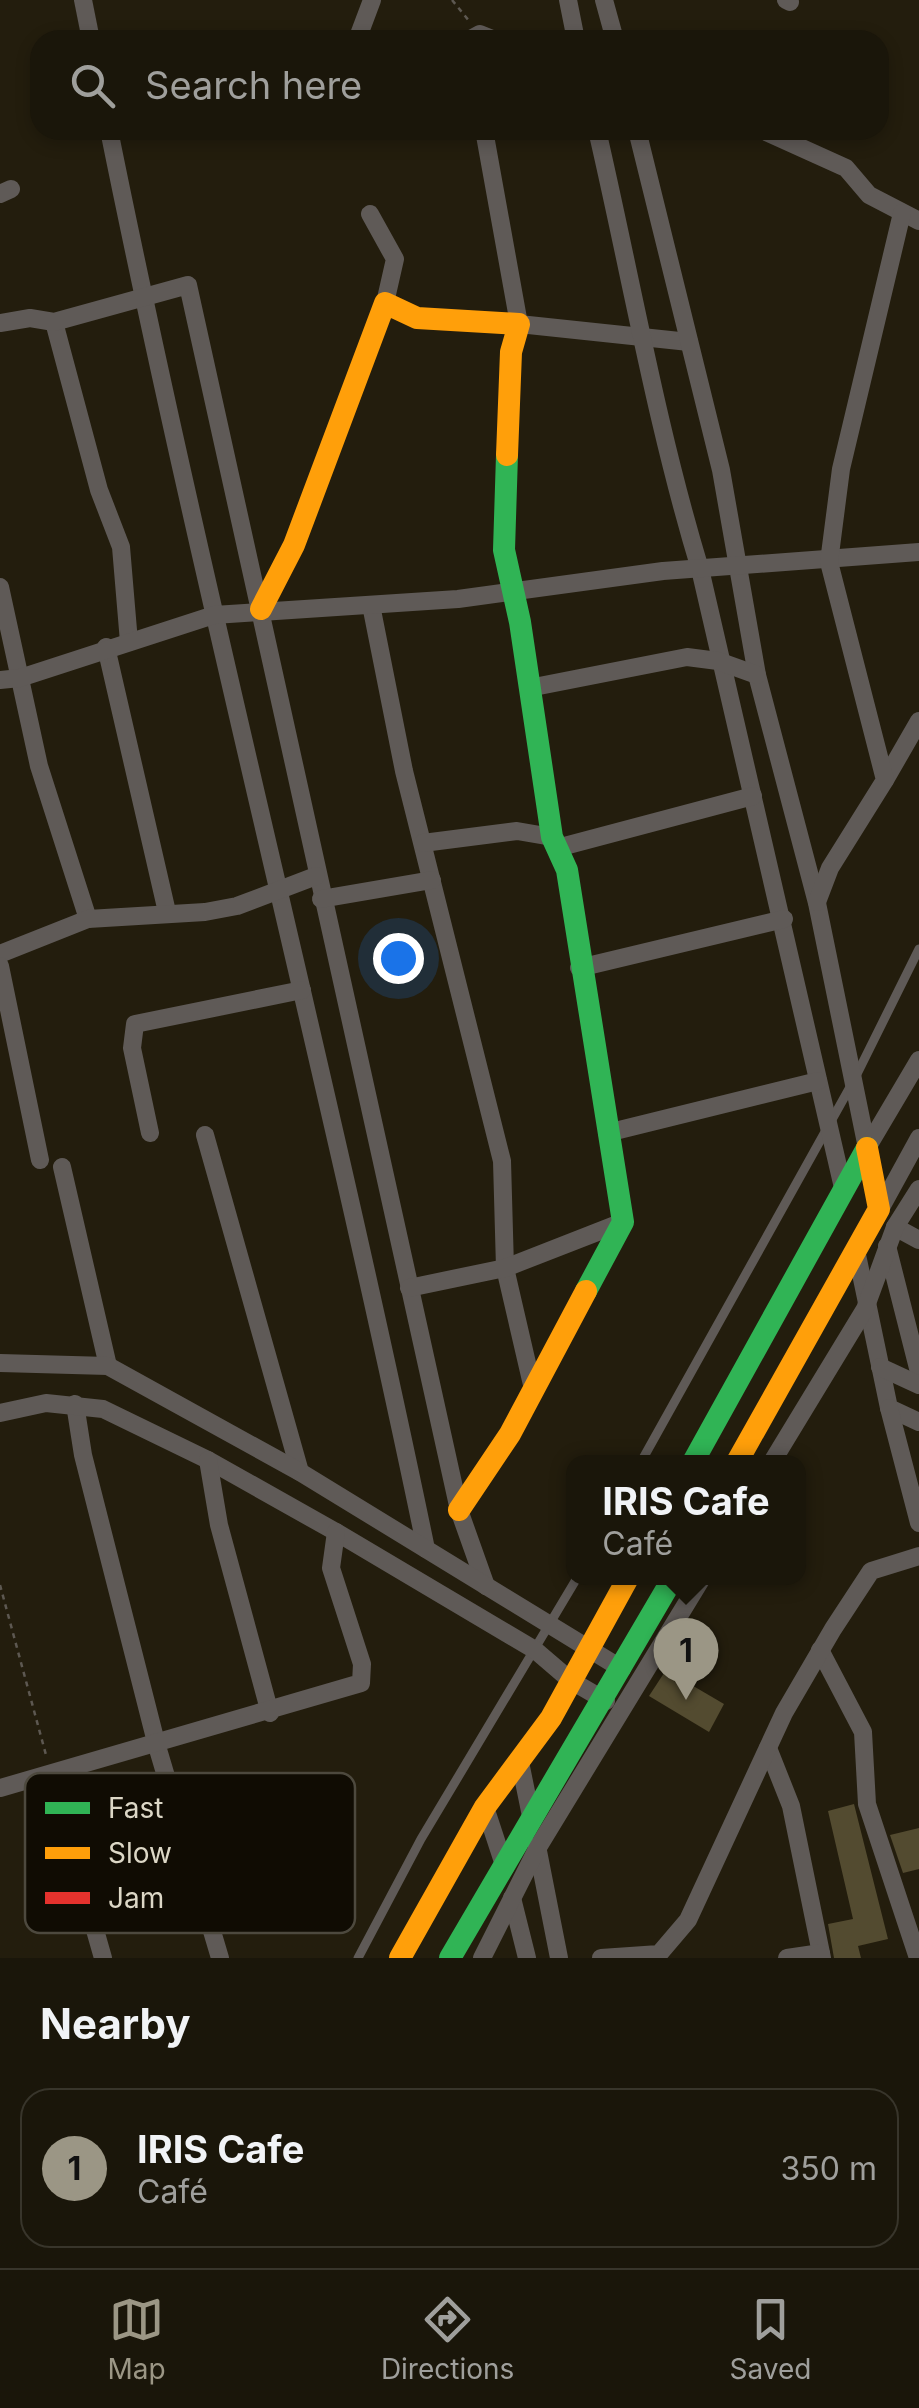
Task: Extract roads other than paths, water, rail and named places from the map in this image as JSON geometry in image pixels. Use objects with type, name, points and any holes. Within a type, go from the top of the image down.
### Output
[{"type":"street","points":[[83,0],[89,30]]},
{"type":"street","points":[[362,30],[372,0]]},
{"type":"street","points":[[568,0],[573,30]]},
{"type":"street","points":[[604,0],[612,30]]},
{"type":"street","points":[[111,140],[214,616],[426,1549]]},
{"type":"street","points":[[459,1510],[510,1434],[622,1222],[579,968],[567,870],[554,842],[504,550],[510,352],[519,324],[486,140]]},
{"type":"street","points":[[599,140],[638,335],[700,569],[718,661],[784,919],[866,1309],[919,1523]]},
{"type":"street","points":[[639,140],[721,470],[757,675],[816,902],[867,1148],[887,1218],[887,1247],[919,1372]]},
{"type":"street","points":[[784,140],[846,168],[870,194],[911,217],[841,469],[828,562],[885,780]]},
{"type":"street","points":[[261,609],[294,544],[386,303],[395,259],[370,214]]},
{"type":"street","points":[[0,323],[30,318],[54,322],[188,285],[459,1510],[486,1586]]},
{"type":"street","points":[[386,303],[417,318],[689,342]]},
{"type":"street","points":[[54,322],[99,490],[120,547],[129,642]]},
{"type":"street","points":[[0,680],[20,678],[214,616],[261,609],[458,599],[512,589],[700,569],[919,552]]},
{"type":"street","points":[[0,587],[39,766],[88,919]]},
{"type":"street","points":[[371,606],[400,756],[502,1160],[504,1268],[533,1389]]},
{"type":"street","points":[[106,648],[167,912]]},
{"type":"street","points":[[529,688],[667,660],[718,661],[757,675]]},
{"type":"street","points":[[816,902],[830,868],[919,721]]},
{"type":"street","points":[[423,843],[518,831],[554,842],[753,796]]},
{"type":"street","points":[[0,954],[88,919],[205,912],[279,892],[316,876]]},
{"type":"street","points":[[321,899],[432,880]]},
{"type":"street","points":[[579,968],[784,919]]},
{"type":"street","points":[[0,966],[40,1160]]},
{"type":"street","points":[[150,1132],[132,1048],[135,1024],[302,990]]},
{"type":"street","points":[[697,1455],[919,1060]]},
{"type":"street","points":[[607,1134],[818,1081]]},
{"type":"street","points":[[206,1135],[300,1472]]},
{"type":"street","points":[[887,1218],[919,1138]]},
{"type":"street","points":[[62,1167],[108,1366]]},
{"type":"street","points":[[741,1455],[856,1248],[919,1189]]},
{"type":"street","points":[[887,1218],[919,1240]]},
{"type":"street","points":[[409,1288],[504,1268],[622,1222]]},
{"type":"street","points":[[776,1455],[866,1309],[887,1247]]},
{"type":"street","points":[[0,1363],[108,1366],[300,1472],[622,1669]]},
{"type":"street","points":[[880,1367],[919,1385]]},
{"type":"street","points":[[0,1413],[46,1403],[102,1409],[208,1460],[336,1532],[534,1650],[570,1680],[606,1701]]},
{"type":"street","points":[[76,1404],[83,1456],[165,1773]]},
{"type":"street","points":[[890,1408],[919,1422]]},
{"type":"street","points":[[208,1460],[223,1540],[270,1713]]},
{"type":"street","points":[[62,1773],[353,1688],[364,1675],[330,1568],[336,1532]]},
{"type":"street","points":[[602,1958],[660,1956],[688,1920],[768,1748],[820,1650],[871,1571],[919,1556]]},
{"type":"street","points":[[400,1958],[485,1807],[520,1762],[624,1585]]},
{"type":"street","points":[[450,1958],[530,1815],[606,1701],[669,1585]]},
{"type":"street","points":[[482,1958],[538,1850],[698,1585]]},
{"type":"street","points":[[820,1650],[863,1732],[867,1804],[918,1958]]},
{"type":"street","points":[[768,1748],[791,1806],[822,1956],[787,1958]]},
{"type":"street","points":[[520,1762],[559,1958]]},
{"type":"street","points":[[0,1788],[25,1782]]},
{"type":"street","points":[[485,1807],[504,1863],[526,1958]]},
{"type":"street","points":[[96,1933],[103,1958]]},
{"type":"street","points":[[213,1933],[220,1958]]},
{"type":"lane","points":[[645,1455],[854,1080],[919,949]]},
{"type":"lane","points":[[358,1958],[421,1839],[573,1585]]},
{"type":"place","name":"IRIS Cafe","points":[[686,1700]]}]
